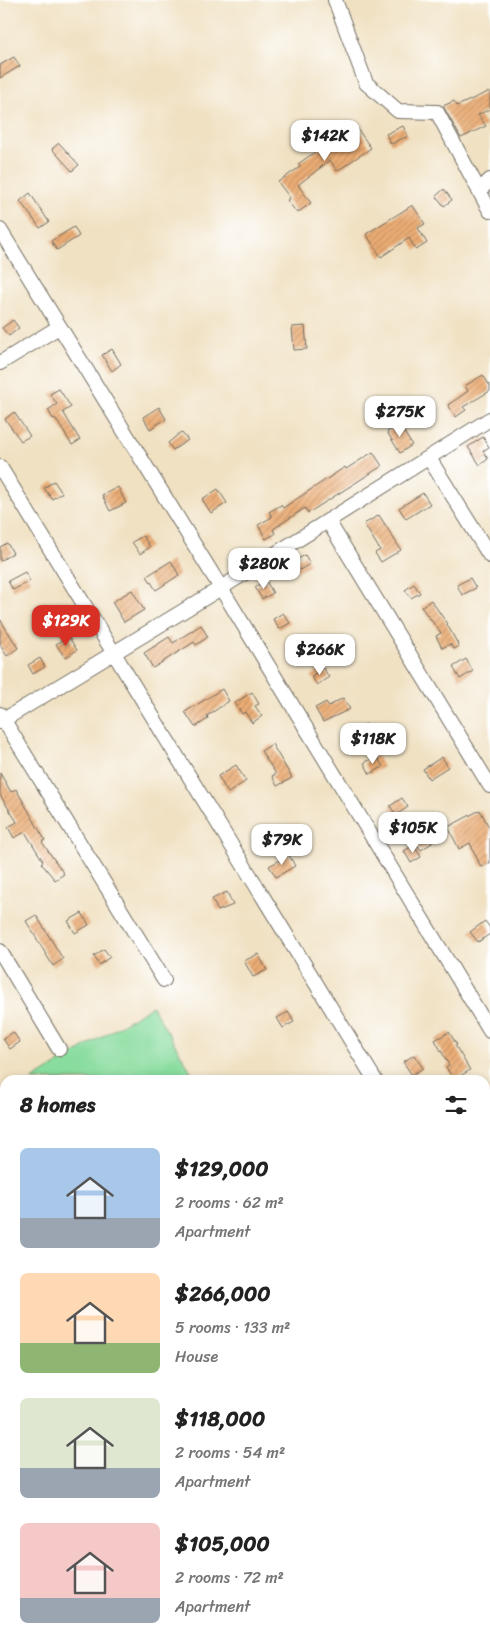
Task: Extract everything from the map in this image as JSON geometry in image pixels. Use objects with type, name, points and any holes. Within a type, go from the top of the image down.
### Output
[{"type":"street","points":[[335,0],[366,83],[398,111],[437,112],[490,211]]},
{"type":"street","points":[[479,191],[490,180]]},
{"type":"street","points":[[0,230],[490,1031]]},
{"type":"street","points":[[0,363],[59,327]]},
{"type":"street","points":[[164,980],[1,719],[220,588],[490,419]]},
{"type":"street","points":[[429,458],[490,556]]},
{"type":"street","points":[[0,467],[372,1075]]},
{"type":"street","points":[[328,521],[490,786]]},
{"type":"street","points":[[0,951],[60,1050]]},
{"type":"green space","points":[[152,1006],[193,1075],[40,1075]]},
{"type":"building","points":[[14,57],[20,66],[0,78],[0,65]]},
{"type":"building","points":[[490,91],[490,109],[478,115],[486,126],[461,138],[443,106],[454,101],[457,106]]},
{"type":"building","points":[[354,124],[371,148],[337,171],[330,160],[298,185],[311,203],[297,213],[287,200],[290,198],[278,182],[300,167],[298,164],[333,139],[330,135],[343,126],[346,130]]},
{"type":"building","points":[[403,126],[408,136],[391,144],[386,134]]},
{"type":"building","points":[[59,143],[79,165],[72,171],[52,149]]},
{"type":"building","points":[[444,189],[452,200],[444,206],[436,196]]},
{"type":"building","points":[[30,193],[49,222],[40,228],[20,201]]},
{"type":"building","points":[[413,206],[425,224],[418,228],[427,243],[416,250],[409,238],[381,257],[366,234]]},
{"type":"building","points":[[74,227],[79,236],[57,250],[51,241]]},
{"type":"building","points":[[13,320],[19,328],[9,336],[2,328]]},
{"type":"building","points":[[305,326],[307,349],[294,350],[292,327]]},
{"type":"building","points":[[112,349],[121,364],[112,371],[102,355]]},
{"type":"building","points":[[483,375],[490,386],[490,391],[463,407],[466,410],[456,417],[448,405],[468,391],[465,386]]},
{"type":"building","points":[[59,389],[71,407],[63,412],[80,440],[72,445],[48,410],[57,404],[50,394]]},
{"type":"building","points":[[159,407],[166,419],[150,429],[143,417]]},
{"type":"building","points":[[14,412],[30,436],[21,441],[5,419]]},
{"type":"building","points":[[399,424],[412,445],[400,453],[387,432]]},
{"type":"building","points":[[181,432],[188,440],[173,450],[168,443]]},
{"type":"building","points":[[483,437],[489,447],[483,451],[488,459],[480,465],[468,447]]},
{"type":"building","points":[[373,452],[382,466],[308,513],[305,508],[273,529],[275,534],[266,539],[258,525],[272,517],[269,512],[281,505],[283,508],[345,467],[346,469]]},
{"type":"building","points":[[54,481],[62,493],[52,499],[44,488]]},
{"type":"building","points":[[118,487],[126,503],[110,511],[102,495]]},
{"type":"building","points":[[218,489],[227,503],[211,513],[202,499]]},
{"type":"building","points":[[423,493],[430,504],[406,519],[399,508]]},
{"type":"building","points":[[379,515],[401,550],[381,562],[375,553],[380,550],[364,524]]},
{"type":"building","points":[[143,536],[150,547],[140,554],[132,542]]},
{"type":"building","points":[[7,543],[13,553],[0,561],[0,547]]},
{"type":"building","points":[[305,555],[310,564],[298,571],[293,562]]},
{"type":"building","points":[[171,561],[179,575],[156,590],[147,576]]},
{"type":"building","points":[[25,572],[30,581],[13,590],[8,581]]},
{"type":"building","points":[[470,578],[476,588],[462,595],[457,585]]},
{"type":"building","points":[[266,581],[273,593],[262,599],[255,587]]},
{"type":"building","points":[[414,584],[420,593],[411,598],[405,590]]},
{"type":"building","points":[[132,590],[144,610],[124,622],[112,602]]},
{"type":"building","points":[[431,600],[459,646],[454,649],[450,644],[442,648],[436,636],[441,633],[421,607]]},
{"type":"building","points":[[283,613],[290,623],[279,629],[273,619]]},
{"type":"building","points":[[0,619],[18,648],[7,656],[0,645]]},
{"type":"building","points":[[201,625],[208,637],[196,645],[194,642],[153,668],[144,653],[169,637],[173,643]]},
{"type":"building","points":[[68,636],[77,650],[65,658],[56,644]]},
{"type":"building","points":[[40,658],[45,667],[33,674],[28,665]]},
{"type":"building","points":[[466,659],[473,671],[460,679],[453,667]]},
{"type":"building","points":[[323,668],[329,677],[317,685],[311,676]]},
{"type":"building","points":[[222,689],[229,701],[207,716],[208,719],[195,727],[185,712]]},
{"type":"building","points":[[252,692],[259,704],[255,706],[262,716],[252,723],[245,712],[242,714],[235,703]]},
{"type":"building","points":[[343,698],[350,709],[323,722],[315,708],[326,702],[329,706]]},
{"type":"building","points":[[366,724],[371,734],[358,741],[353,731]]},
{"type":"building","points":[[272,744],[292,778],[277,786],[272,776],[276,774],[261,751]]},
{"type":"building","points":[[377,756],[383,767],[370,774],[364,763]]},
{"type":"building","points":[[442,757],[448,767],[429,779],[423,769]]},
{"type":"building","points":[[236,765],[246,781],[228,793],[218,776]]},
{"type":"building","points":[[0,773],[11,792],[16,789],[45,840],[42,842],[64,874],[55,880],[41,863],[43,861],[25,832],[14,838],[8,827],[17,822],[0,795]]},
{"type":"building","points":[[402,798],[408,807],[396,815],[390,806]]},
{"type":"building","points":[[480,810],[490,829],[490,863],[481,867],[470,843],[459,849],[448,827]]},
{"type":"building","points":[[426,835],[432,843],[421,850],[415,842]]},
{"type":"building","points":[[414,845],[421,857],[411,863],[404,851]]},
{"type":"building","points":[[289,855],[295,866],[276,877],[269,866]]},
{"type":"building","points":[[227,892],[233,905],[218,911],[212,899]]},
{"type":"building","points":[[82,913],[89,925],[75,933],[68,921]]},
{"type":"building","points":[[36,915],[63,959],[53,966],[26,921]]},
{"type":"building","points":[[485,921],[490,928],[490,934],[478,942],[470,932]]},
{"type":"building","points":[[104,949],[110,957],[99,965],[94,956]]},
{"type":"building","points":[[258,954],[267,970],[253,977],[244,961]]},
{"type":"building","points":[[288,1012],[294,1022],[283,1028],[277,1018]]},
{"type":"building","points":[[13,1032],[20,1042],[10,1049],[3,1039]]},
{"type":"building","points":[[449,1032],[470,1070],[462,1075],[451,1075],[446,1067],[449,1065],[435,1040]]},
{"type":"building","points":[[414,1055],[423,1068],[412,1075],[403,1062]]}]
